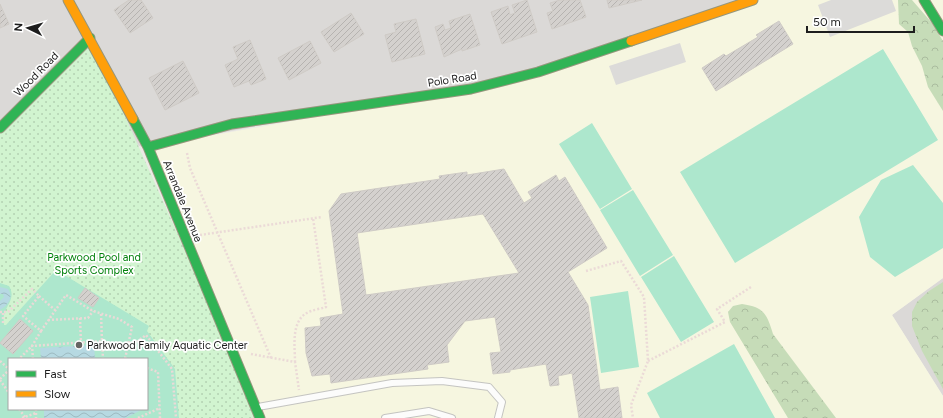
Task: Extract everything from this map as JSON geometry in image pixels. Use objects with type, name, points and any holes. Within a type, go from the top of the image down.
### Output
[{"type":"street","name":"Arrandale Avenue","points":[[68,0],[148,147],[260,418]]},
{"type":"street","name":"Polo Road","points":[[148,147],[232,124],[471,89],[505,81],[538,72],[753,0]]},
{"type":"street","points":[[924,0],[943,31]]},
{"type":"street","name":"Wood Road","points":[[0,128],[90,38]]},
{"type":"lane","points":[[255,408],[392,383],[442,381],[489,387],[502,402],[498,418]]},
{"type":"lane","points":[[385,418],[429,411],[452,418]]},
{"type":"path","points":[[185,137],[190,168],[271,358]]},
{"type":"path","points":[[184,236],[322,217]]},
{"type":"path","points":[[299,390],[295,362],[296,330],[299,321],[304,315],[326,306],[313,218]]},
{"type":"path","points":[[586,271],[621,261],[644,297],[648,361],[631,405],[633,418]]},
{"type":"path","points":[[648,361],[725,322],[717,309],[751,288]]},
{"type":"path","points":[[3,325],[1,313],[8,312],[32,289],[55,310]]},
{"type":"path","points":[[20,358],[32,346],[66,295],[94,311],[119,319],[132,327],[125,358]]},
{"type":"path","points":[[39,296],[23,316],[41,331]]},
{"type":"path","points":[[48,320],[88,318],[94,311]]},
{"type":"path","points":[[101,314],[103,358]]},
{"type":"path","points":[[80,318],[81,343]]},
{"type":"path","points":[[127,349],[146,335],[172,369],[176,418]]},
{"type":"path","points":[[32,346],[102,341]]},
{"type":"path","points":[[32,346],[32,358]]},
{"type":"path","points":[[231,350],[295,362]]},
{"type":"path","points":[[0,361],[8,368]]},
{"type":"path","points":[[148,368],[158,372],[160,418]]},
{"type":"path","points":[[8,370],[0,379],[8,391]]},
{"type":"path","points":[[138,418],[160,408]]},
{"type":"path","points":[[23,418],[36,413],[36,418]]},
{"type":"shaded area","points":[[0,0],[753,0],[538,72],[148,147],[0,128]]},
{"type":"shaded area","points":[[753,0],[943,0],[943,278],[892,315],[943,396],[943,418],[260,418],[148,147],[471,89]]},
{"type":"shaded area","points":[[831,0],[892,0],[896,11],[830,37],[818,5]]},
{"type":"shaded area","points":[[680,43],[686,62],[616,85],[609,66]]},
{"type":"shaded area","points":[[943,278],[943,396],[892,315]]},
{"type":"green space","points":[[898,0],[912,0],[932,23],[943,41],[943,111],[928,87],[922,66],[912,46],[908,32],[899,24]]},
{"type":"green space","name":"Parkwood Pool and Sports Complex","points":[[90,38],[260,418],[0,418],[0,128]]},
{"type":"green space","points":[[883,49],[938,140],[735,263],[680,172]]},
{"type":"green space","points":[[592,123],[632,189],[600,209],[559,144]]},
{"type":"green space","points":[[913,165],[943,203],[943,248],[895,277],[870,257],[859,217],[881,180]]},
{"type":"green space","points":[[633,190],[673,255],[640,276],[600,210]]},
{"type":"green space","points":[[674,256],[714,322],[681,342],[641,277]]},
{"type":"green space","name":"Parkwood Family Aquatic Center","points":[[56,270],[149,326],[147,331],[175,369],[179,418],[0,418],[0,283],[9,286],[12,294],[5,311],[4,325],[6,325]]},
{"type":"green space","points":[[943,282],[943,389],[922,351],[912,326],[912,312],[917,302],[929,291]]},
{"type":"green space","points":[[628,291],[639,367],[601,373],[590,297]]},
{"type":"green space","points":[[742,304],[755,307],[764,313],[769,321],[773,334],[836,418],[788,418],[730,322],[728,312],[733,306]]},
{"type":"green space","points":[[734,344],[775,418],[660,418],[647,393]]},
{"type":"water","points":[[0,287],[8,289],[10,292],[10,298],[8,304],[0,310],[0,301],[4,297],[3,294],[0,294]]},
{"type":"water","points":[[94,345],[95,358],[41,358],[40,348]]},
{"type":"water","points":[[44,410],[141,410],[126,418],[44,418]]},
{"type":"building","points":[[129,0],[141,0],[153,18],[130,33],[114,10]]},
{"type":"building","points":[[527,0],[537,32],[502,44],[491,12],[508,6],[510,15],[515,13],[512,5]]},
{"type":"building","points":[[560,0],[580,0],[586,17],[552,29],[547,13],[553,11],[550,3]]},
{"type":"building","points":[[607,0],[642,0],[609,8]]},
{"type":"building","points":[[0,4],[9,24],[0,28]]},
{"type":"building","points":[[351,13],[364,34],[334,52],[321,32]]},
{"type":"building","points":[[470,14],[480,45],[462,51],[462,49],[444,57],[435,27],[443,24],[445,30],[451,28],[449,21]]},
{"type":"building","points":[[416,19],[425,54],[392,62],[385,35],[396,32],[394,24]]},
{"type":"building","points":[[779,21],[793,44],[716,91],[702,68],[724,54],[726,56],[758,37],[756,35]]},
{"type":"building","points":[[250,40],[266,79],[251,85],[249,81],[234,87],[225,65],[238,59],[233,47]]},
{"type":"building","points":[[310,41],[321,63],[289,80],[278,58]]},
{"type":"building","points":[[183,61],[199,93],[165,110],[149,78]]},
{"type":"building","points":[[504,169],[524,203],[532,198],[528,192],[556,175],[559,181],[565,177],[607,248],[568,272],[588,305],[600,390],[618,387],[622,418],[579,418],[572,373],[558,376],[559,385],[550,386],[546,364],[493,374],[490,353],[501,352],[495,317],[465,321],[447,345],[449,362],[427,365],[428,369],[331,383],[330,374],[312,376],[306,353],[305,328],[321,326],[320,318],[343,314],[329,211],[341,194],[440,179],[439,176],[467,172],[467,175]],"holes":[[[483,214],[519,273],[366,295],[357,233]]]},
{"type":"building","points":[[85,288],[99,298],[93,307],[78,298]]},
{"type":"building","points":[[20,319],[33,331],[13,354],[0,343]]},
{"type":"traffic: fast","points":[[924,0],[943,31]]},
{"type":"traffic: fast","points":[[0,128],[90,38]]},
{"type":"traffic: fast","points":[[148,147],[232,124],[471,89],[538,72],[631,41]]},
{"type":"traffic: fast","points":[[133,119],[148,147],[260,418]]},
{"type":"traffic: slow","points":[[68,0],[133,119]]},
{"type":"traffic: slow","points":[[631,41],[753,0]]},
{"type":"place","name":"Parkwood Family Aquatic Center","points":[[79,345]]}]
